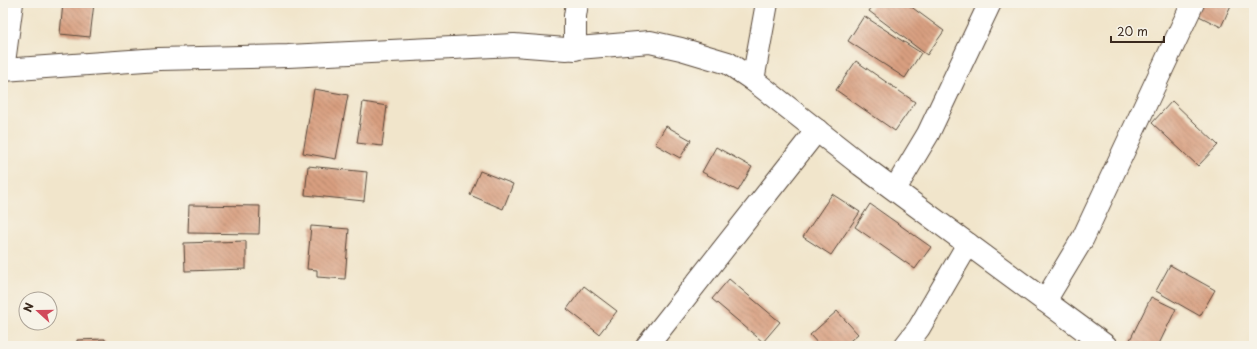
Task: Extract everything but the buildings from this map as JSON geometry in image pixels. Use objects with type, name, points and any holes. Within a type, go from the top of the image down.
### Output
[{"type":"street","points":[[12,3],[3,70],[159,59],[288,56],[514,45],[575,49],[650,42],[728,63],[753,80],[895,190],[1106,346]]},
{"type":"street","points":[[575,49],[575,16],[577,3]]},
{"type":"street","points":[[753,80],[767,3]]},
{"type":"street","points":[[895,190],[928,134],[990,3]]},
{"type":"street","points":[[1045,301],[1083,238],[1193,3]]},
{"type":"street","points":[[647,346],[817,130]]},
{"type":"street","points":[[906,346],[968,244]]}]
